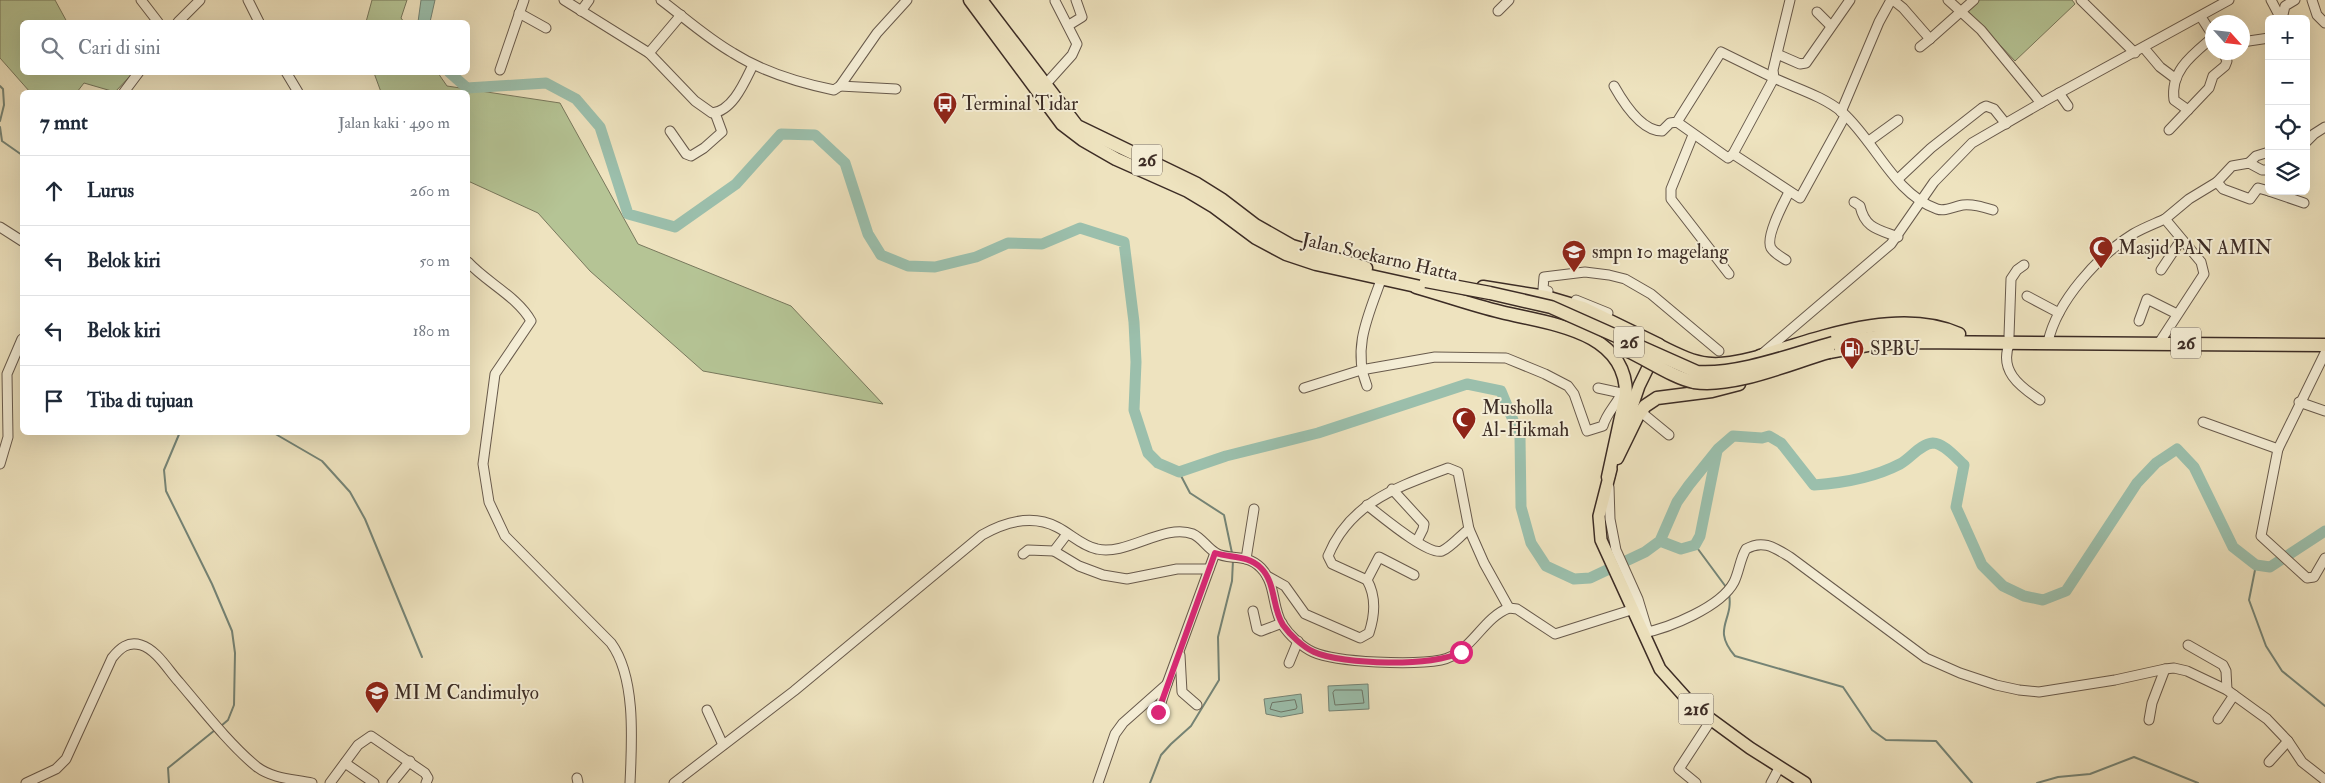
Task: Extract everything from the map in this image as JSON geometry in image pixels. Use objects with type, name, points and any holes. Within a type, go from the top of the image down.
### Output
[{"type":"highway","name":"Jalan Soekarno Hatta","points":[[970,0],[1066,121],[1197,184],[1221,199],[1255,225],[1292,246],[1420,284],[1566,320],[1680,377],[1694,382],[1712,383],[1734,379],[1832,349]]},
{"type":"highway","name":"Jalan Soekarno Hatta","points":[[981,0],[1045,85],[1074,135],[1116,159],[1188,191],[1213,206],[1256,238],[1286,254],[1316,264],[1381,280],[1420,284]]},
{"type":"highway","points":[[1420,284],[1547,294],[1604,317],[1659,345]]},
{"type":"highway","points":[[1420,284],[1501,312],[1544,321],[1587,337],[1603,346],[1615,356],[1623,368],[1626,381],[1608,477]]},
{"type":"highway","points":[[1760,356],[1836,334],[1888,325],[1923,324],[1943,326],[1959,334]]},
{"type":"highway","name":"26","points":[[1832,349],[1912,332],[2047,342],[2325,345]]},
{"type":"highway","name":"26","points":[[1832,349],[1873,344],[2009,339]]},
{"type":"highway","points":[[1608,477],[1641,412],[1657,398],[1712,391],[1784,372],[1832,349]]},
{"type":"main road","points":[[1659,345],[1702,364],[1732,363],[1760,356]]},
{"type":"main road","name":"216","points":[[1659,345],[1638,386],[1608,477],[1598,527],[1646,632],[1660,669],[1682,696],[1711,720],[1805,783]]},
{"type":"street","points":[[141,0],[156,20]]},
{"type":"street","points":[[180,20],[200,0]]},
{"type":"street","points":[[248,0],[258,20]]},
{"type":"street","points":[[500,70],[524,0]]},
{"type":"street","points":[[565,0],[649,53],[695,101],[710,113],[716,113],[734,98],[753,65]]},
{"type":"street","points":[[581,11],[589,0]]},
{"type":"street","points":[[661,0],[724,48],[753,65],[821,88],[834,90],[840,86],[876,32],[907,0]]},
{"type":"street","points":[[1069,25],[1082,18],[1076,0]]},
{"type":"street","points":[[1498,11],[1509,0]]},
{"type":"street","points":[[1614,86],[1634,116],[1655,129],[1662,131],[1670,123],[1677,122],[1725,158],[1733,154],[1774,78],[1772,74],[1790,0]]},
{"type":"street","points":[[1777,54],[1803,64],[1850,0]]},
{"type":"street","points":[[1733,154],[1799,198],[1805,193],[1843,114],[1879,22],[1892,0],[1904,8],[1930,39]]},
{"type":"street","points":[[1948,0],[1981,30],[2041,103]]},
{"type":"street","points":[[1920,47],[1974,0]]},
{"type":"street","points":[[1760,356],[1898,237],[1921,201],[1951,162],[1972,143],[2229,0]]},
{"type":"street","points":[[2271,0],[2280,15]]},
{"type":"street","points":[[2312,0],[2317,15],[2325,23]]},
{"type":"street","points":[[1045,85],[1076,48],[1077,42],[1055,1]]},
{"type":"street","points":[[2083,1],[2135,53]]},
{"type":"street","points":[[2283,15],[2285,6],[2297,3]]},
{"type":"street","points":[[1817,12],[1831,26]]},
{"type":"street","points":[[520,13],[546,28]]},
{"type":"street","points":[[649,53],[680,15]]},
{"type":"street","points":[[2201,17],[2205,23]]},
{"type":"street","points":[[2250,41],[2265,39]]},
{"type":"street","points":[[2188,110],[2174,100],[2173,91],[2176,79],[2185,62],[2205,44]]},
{"type":"street","points":[[2144,48],[2160,67],[2176,79]]},
{"type":"street","points":[[1677,122],[1721,52],[1806,92],[1843,114],[1869,141],[1898,180],[1921,201],[1939,210],[1974,204],[1993,210]]},
{"type":"street","points":[[2170,130],[2209,88],[2213,76],[2225,66],[2227,60]]},
{"type":"street","points":[[126,90],[137,75]]},
{"type":"street","points":[[288,75],[297,90]]},
{"type":"street","points":[[840,86],[896,89]]},
{"type":"street","points":[[2059,93],[2068,106]]},
{"type":"street","points":[[1898,180],[1931,148],[1982,108],[1986,106],[1994,109],[2006,124]]},
{"type":"street","points":[[670,131],[686,154],[691,156],[704,148],[722,132],[716,113]]},
{"type":"street","points":[[1869,141],[1898,120]]},
{"type":"street","points":[[2310,138],[2325,127]]},
{"type":"street","points":[[1693,134],[1671,189],[1671,199],[1729,274]]},
{"type":"street","points":[[2249,163],[2256,156],[2265,153]]},
{"type":"street","points":[[2047,342],[2051,328],[2059,313],[2080,282],[2110,252],[2134,234],[2165,219],[2189,198],[2217,182],[2232,166],[2249,163],[2265,170]]},
{"type":"street","points":[[2217,182],[2223,189],[2250,199],[2265,173]]},
{"type":"street","points":[[2258,188],[2265,190]]},
{"type":"street","points":[[1786,260],[1772,249],[1769,242],[1778,212],[1789,192]]},
{"type":"street","points":[[2281,195],[2304,203]]},
{"type":"street","points":[[1854,202],[1860,206],[1862,217],[1866,222],[1898,237]]},
{"type":"street","points":[[2158,343],[2204,274],[2201,262],[2165,219]]},
{"type":"street","points":[[0,227],[20,240]]},
{"type":"street","points":[[2161,270],[2182,240]]},
{"type":"street","points":[[470,264],[483,278],[520,307],[531,321],[495,376],[493,402],[484,446],[483,464],[490,507],[506,536],[619,653],[629,689],[630,783]]},
{"type":"street","points":[[2024,265],[2017,270],[2011,279],[2009,339],[2006,361],[2016,382],[2040,400]]},
{"type":"street","points":[[1608,313],[1589,304],[1547,294],[1543,289],[1544,277],[1585,272],[1625,279],[1651,294],[1719,351]]},
{"type":"street","points":[[1368,386],[1361,370],[1359,359],[1362,338],[1381,280]]},
{"type":"street","points":[[2027,296],[2059,313]]},
{"type":"street","points":[[2140,322],[2147,299],[2177,314]]},
{"type":"street","points":[[0,464],[8,437],[7,374],[20,344]]},
{"type":"street","points":[[2325,353],[2299,402],[2278,449],[2261,536],[2307,578],[2311,578],[2325,558]]},
{"type":"street","points":[[1304,388],[1361,370],[1435,357],[1493,356],[1516,360],[1568,386],[1574,394],[1587,431],[1603,426],[1605,416],[1624,394],[1598,388]]},
{"type":"street","points":[[2299,402],[2325,410]]},
{"type":"street","points":[[1641,412],[1670,435]]},
{"type":"street","points":[[2203,422],[2278,449]]},
{"type":"street","points":[[1267,576],[1285,586],[1305,614],[1360,638],[1369,633],[1374,598],[1367,580],[1332,564],[1328,556],[1343,530],[1367,504],[1392,489],[1448,468],[1453,469],[1460,476],[1469,529],[1484,564],[1509,608]]},
{"type":"street","points":[[1392,489],[1424,524],[1417,541]]},
{"type":"street","points":[[1367,504],[1408,538],[1440,552],[1469,529]]},
{"type":"street","points":[[1246,559],[1254,509]]},
{"type":"street","points":[[674,783],[880,621],[982,535],[999,526],[1017,521],[1038,521],[1057,527],[1089,547],[1100,550],[1113,550],[1161,535],[1184,532],[1193,534],[1224,555],[1246,559],[1262,569],[1267,576],[1282,623],[1298,641],[1313,652],[1333,657],[1388,662],[1441,660],[1461,652],[1488,624],[1509,608],[1517,609],[1556,634],[1633,603]]},
{"type":"street","points":[[1054,551],[1067,534]]},
{"type":"street","points":[[1646,632],[1665,627],[1716,601],[1734,582],[1740,560],[1746,549],[1759,544],[1769,545],[1790,557],[1926,658],[1960,673],[2019,690],[2039,692],[2115,680],[2165,669],[2181,669],[2230,693],[2268,719],[2288,741],[2302,762],[2325,780]]},
{"type":"street","points":[[1023,554],[1028,550],[1054,551],[1080,566],[1103,575],[1127,579],[1177,569],[1209,569]]},
{"type":"street","points":[[1158,712],[1209,569],[1224,555]]},
{"type":"street","points":[[1367,580],[1378,557],[1414,574]]},
{"type":"street","points":[[1253,611],[1257,629],[1261,631],[1282,623]]},
{"type":"street","points":[[1289,663],[1298,641]]},
{"type":"street","points":[[26,783],[56,769],[66,759],[112,658],[121,648],[128,644],[140,644],[148,649],[226,735],[259,768],[274,776],[312,783]]},
{"type":"street","points":[[2188,645],[2223,665],[2226,672],[2230,693],[2218,719]]},
{"type":"street","points":[[1180,652],[1182,692],[1197,705]]},
{"type":"street","points":[[2149,720],[2152,703],[2165,669]]},
{"type":"street","points":[[1098,783],[1115,734],[1123,723],[1167,684]]},
{"type":"street","points":[[707,710],[723,745]]},
{"type":"street","points":[[1696,783],[1679,769],[1711,720]]},
{"type":"street","points":[[330,783],[358,745],[371,736],[410,761],[427,776],[426,783]]},
{"type":"street","points":[[2269,762],[2288,741]]},
{"type":"street","points":[[392,783],[410,761]]},
{"type":"street","points":[[346,763],[374,783]]},
{"type":"street","points":[[1771,783],[1780,768]]},
{"type":"shaded area","points":[[0,0],[55,0],[66,20],[20,20],[20,75],[131,75],[117,90],[108,90],[84,83],[79,90],[28,90],[0,58]]},
{"type":"shaded area","points":[[372,0],[407,0],[401,18],[402,20],[367,20]]},
{"type":"shaded area","points":[[1979,0],[2072,0],[2075,4],[2015,61],[1968,11]]},
{"type":"shaded area","points":[[375,75],[439,75],[447,86],[560,103],[638,244],[791,306],[883,404],[703,371],[590,271],[538,213],[470,182],[470,90],[380,90]]},
{"type":"water","points":[[421,0],[435,0],[430,20],[418,20]]},
{"type":"water","points":[[1368,684],[1369,709],[1329,711],[1328,686]]},
{"type":"water","points":[[1301,694],[1303,713],[1281,717],[1266,714],[1264,699]]},
{"type":"waterway","points":[[452,75],[467,88],[546,83],[576,99],[600,127],[628,214],[675,227],[736,184],[781,134],[815,135],[845,163],[868,234],[881,255],[908,266],[935,267],[976,257],[1008,243],[1042,244],[1080,228],[1124,242],[1134,322],[1136,362],[1134,410],[1148,453],[1158,463],[1179,472],[1226,456],[1318,433],[1467,384],[1501,391],[1520,437],[1521,507],[1531,543],[1546,566],[1574,579],[1590,578],[1645,552],[1660,541],[1677,502],[1718,449],[1733,436],[1762,438],[1769,436],[1781,443],[1814,485],[1836,483],[1869,476],[1900,464],[1928,444],[1933,443],[1942,446],[1964,465],[1956,507],[1982,565],[2003,586],[2024,596],[2043,600],[2066,591],[2137,483],[2156,463],[2177,449],[2194,467],[2233,547],[2256,565],[2270,567],[2325,531]]},
{"type":"waterway","points":[[0,86],[3,89],[4,105],[0,121]]},
{"type":"waterway","points":[[0,127],[2,141],[20,154]]},
{"type":"waterway","points":[[179,435],[164,470],[166,491],[212,584],[232,631],[235,653],[234,705],[228,720],[221,726]]},
{"type":"waterway","points":[[277,435],[322,461],[350,492],[365,519],[422,657]]},
{"type":"waterway","points":[[1660,541],[1681,549],[1695,545],[1700,536],[1717,451]]},
{"type":"waterway","points":[[1179,472],[1190,493],[1224,515],[1232,553]]},
{"type":"waterway","points":[[1695,545],[1726,587]]},
{"type":"waterway","points":[[1150,783],[1161,755],[1191,726],[1219,680],[1218,637],[1232,581],[1233,560]]},
{"type":"waterway","points":[[2256,565],[2249,600],[2266,646],[2282,671],[2325,706]]},
{"type":"waterway","points":[[1729,594],[1729,611],[1724,631],[1728,646],[1735,656],[1843,687],[1872,730],[1886,740],[1936,741],[1972,783]]},
{"type":"waterway","points":[[169,783],[168,768],[215,730]]},
{"type":"waterway","points":[[2037,783],[2058,777],[2090,774],[2134,757],[2198,783]]},
{"type":"place","name":"Terminal Tidar","points":[[945,125]]},
{"type":"place","name":"Masjid PAN AMIN","points":[[2101,269]]},
{"type":"place","name":"smpn 10 magelang","points":[[1574,273]]},
{"type":"place","name":"SPBU","points":[[1852,370]]},
{"type":"place","name":"Musholla Al-Hikmah","points":[[1464,440]]},
{"type":"place","name":"MI M Candimulyo","points":[[377,714]]},
{"type":"route","points":[[1158,712],[1215,553],[1246,559],[1262,569],[1267,576],[1282,623],[1288,632],[1313,652],[1324,656],[1370,661],[1417,662],[1441,660],[1461,652]]}]
